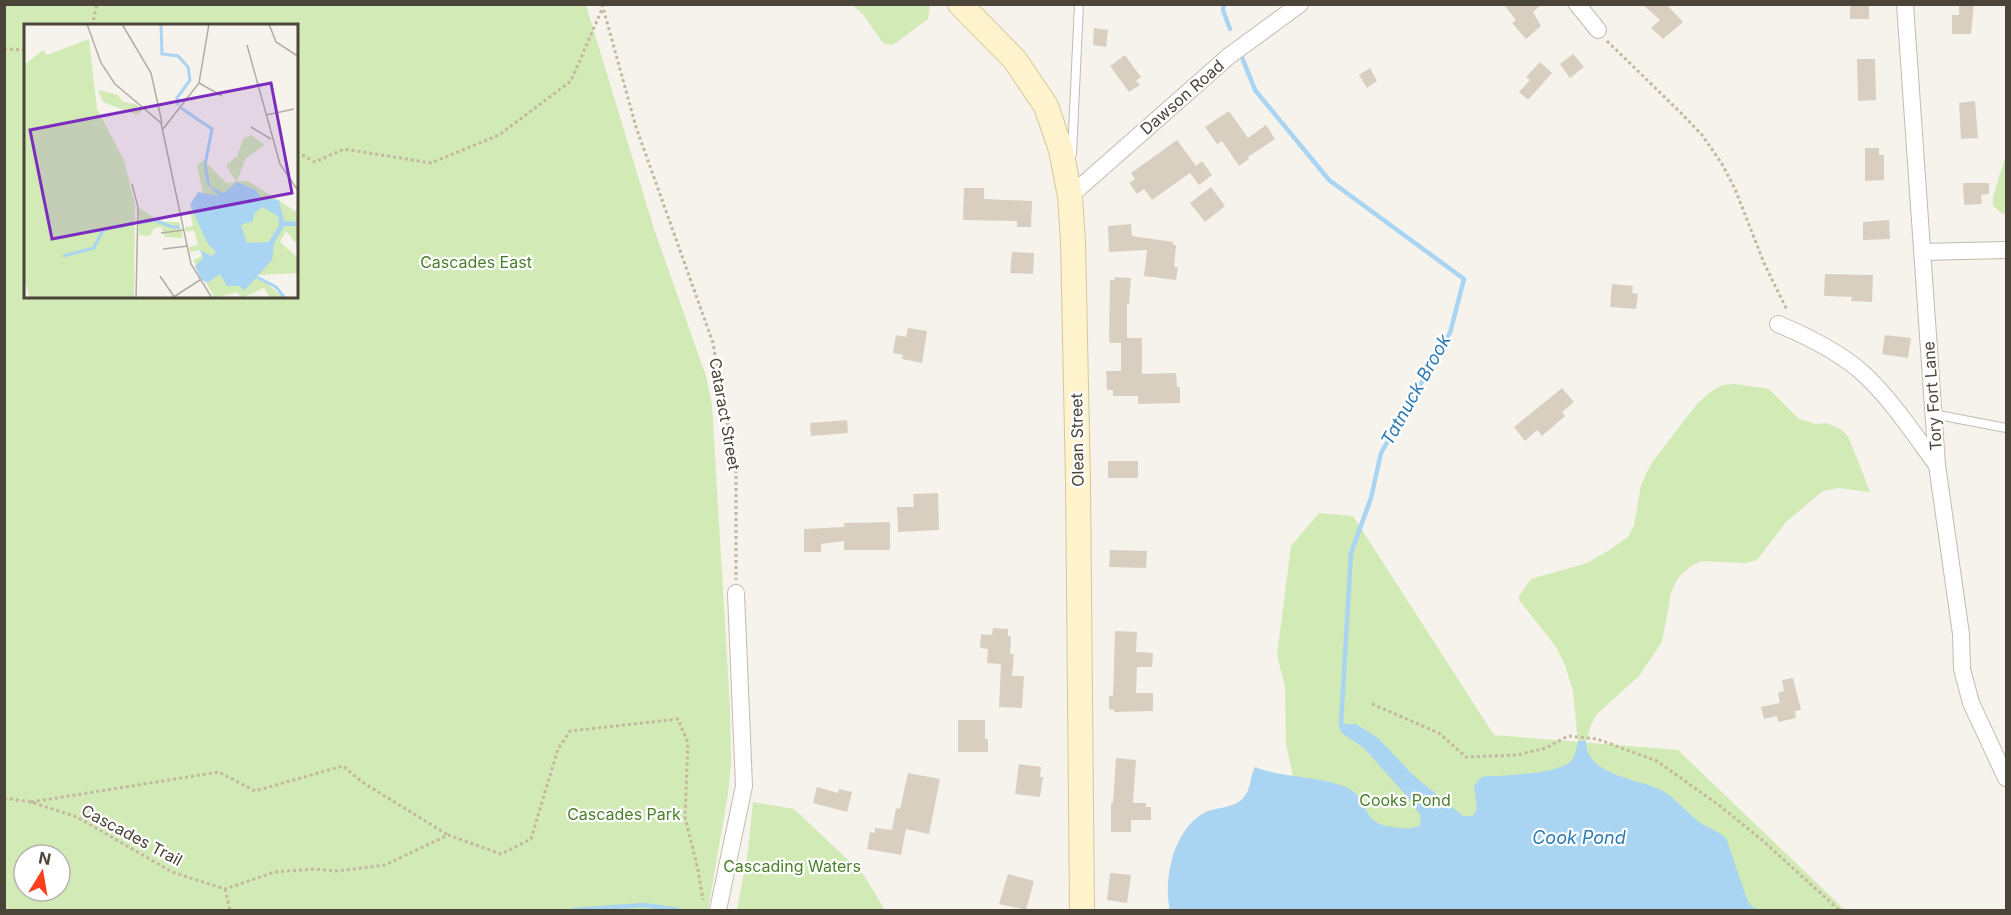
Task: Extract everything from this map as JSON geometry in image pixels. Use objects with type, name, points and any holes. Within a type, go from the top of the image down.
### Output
[{"type":"street","name":"Olean Street","points":[[960,4],[1015,60],[1046,106],[1061,150],[1070,196],[1078,471],[1082,910]]},
{"type":"street","name":"Dawson Road","points":[[1070,196],[1229,56],[1300,4]]},
{"type":"street","points":[[1577,4],[1598,30]]},
{"type":"street","name":"Tory Fort Lane","points":[[1905,4],[1937,465],[1961,634],[1962,669],[1971,703],[2001,755],[2007,778]]},
{"type":"street","points":[[1922,252],[2007,250]]},
{"type":"street","points":[[1778,324],[1829,349],[1865,375],[1900,415],[1937,465]]},
{"type":"street","points":[[718,910],[744,786],[736,593]]},
{"type":"lane","points":[[1070,196],[1078,4]]},
{"type":"lane","points":[[1933,414],[2007,428]]},
{"type":"path","points":[[92,24],[97,4]]},
{"type":"path","points":[[298,153],[315,162],[344,149],[431,163],[499,135],[571,81],[602,6]]},
{"type":"path","name":"Cataract Street","points":[[602,6],[636,127],[713,343],[736,469],[736,593]]},
{"type":"path","points":[[1598,30],[1702,135],[1722,164],[1735,189],[1777,290],[1790,314],[1807,337]]},
{"type":"path","points":[[4,49],[24,50]]},
{"type":"path","points":[[1372,704],[1439,733],[1466,757],[1517,756],[1546,748],[1568,736],[1597,739],[1657,761],[1746,826],[1839,910]]},
{"type":"path","points":[[31,802],[219,772],[255,791],[343,766],[362,782],[448,834],[501,854],[531,839],[558,749],[570,731],[678,720],[688,742],[685,817],[703,900]]},
{"type":"path","name":"Cascades Trail","points":[[4,798],[31,802],[77,817],[172,872],[225,890]]},
{"type":"path","points":[[230,910],[225,890],[275,872],[314,869],[337,871],[385,865],[448,834]]},
{"type":"green space","points":[[5,4],[586,5],[654,229],[706,376],[712,405],[730,708],[731,762],[728,794],[708,910],[5,910]]},
{"type":"green space","points":[[930,4],[928,19],[893,45],[883,43],[862,13],[852,5]]},
{"type":"green space","points":[[2006,155],[2006,212],[2003,214],[1993,206],[1993,196]]},
{"type":"green space","points":[[1735,384],[1769,389],[1799,419],[1816,424],[1827,423],[1842,430],[1849,438],[1870,492],[1839,488],[1823,491],[1786,522],[1757,560],[1746,563],[1701,561],[1690,567],[1678,578],[1671,593],[1662,642],[1639,676],[1597,714],[1586,741],[1578,741],[1573,691],[1565,665],[1556,647],[1519,600],[1519,596],[1531,579],[1587,563],[1628,537],[1634,525],[1641,485],[1651,464],[1696,405],[1722,385]]},
{"type":"green space","name":"Cooks Pond","points":[[1319,513],[1353,516],[1494,735],[1678,750],[1845,910],[1166,910],[1237,870],[1295,785],[1286,744],[1285,687],[1277,655],[1291,546]]},
{"type":"green space","name":"Cascading Waters","points":[[753,802],[794,809],[863,874],[885,910],[737,910],[748,851]]},
{"type":"water","name":"Cook Pond","points":[[1341,724],[1356,724],[1378,738],[1414,776],[1463,816],[1473,816],[1477,809],[1474,786],[1481,777],[1553,770],[1574,758],[1578,741],[1586,741],[1588,752],[1603,768],[1613,774],[1659,789],[1698,821],[1726,838],[1748,902],[1754,908],[1763,910],[1170,910],[1169,871],[1177,844],[1184,832],[1202,814],[1240,801],[1248,790],[1255,767],[1346,787],[1354,792],[1377,823],[1404,828],[1420,826],[1421,816],[1410,800],[1365,749],[1342,733],[1339,727]]},
{"type":"building","points":[[1503,4],[1542,4],[1533,12],[1541,26],[1526,39],[1512,23],[1516,20]]},
{"type":"building","points":[[1642,4],[1666,4],[1683,22],[1663,39],[1651,28],[1660,20]]},
{"type":"building","points":[[1850,4],[1869,4],[1869,19],[1850,19]]},
{"type":"building","points":[[1959,4],[1974,4],[1971,34],[1952,34],[1952,15],[1959,15]]},
{"type":"building","points":[[1094,28],[1108,30],[1106,47],[1093,45]]},
{"type":"building","points":[[1573,54],[1584,67],[1570,78],[1560,64]]},
{"type":"building","points":[[1125,55],[1141,77],[1136,81],[1140,85],[1129,92],[1110,66]]},
{"type":"building","points":[[1857,59],[1875,59],[1876,100],[1858,101]]},
{"type":"building","points":[[1540,62],[1552,73],[1528,100],[1519,92],[1530,80],[1526,77]]},
{"type":"building","points":[[1370,68],[1377,81],[1367,88],[1359,75]]},
{"type":"building","points":[[1975,101],[1978,138],[1961,139],[1959,103]]},
{"type":"building","points":[[1229,111],[1248,138],[1266,125],[1275,139],[1248,157],[1249,159],[1239,166],[1222,141],[1217,144],[1205,127]]},
{"type":"building","points":[[1177,140],[1196,166],[1202,161],[1212,175],[1199,185],[1190,173],[1152,200],[1144,189],[1137,194],[1129,183],[1135,179],[1131,173]]},
{"type":"building","points":[[1865,148],[1879,148],[1879,155],[1884,155],[1884,180],[1865,181]]},
{"type":"building","points":[[1963,183],[1989,183],[1989,194],[1981,195],[1982,204],[1964,205]]},
{"type":"building","points":[[1211,187],[1225,206],[1205,222],[1190,203]]},
{"type":"building","points":[[964,188],[984,188],[984,199],[1032,201],[1031,227],[1017,227],[1017,221],[963,220]]},
{"type":"building","points":[[1889,220],[1890,239],[1863,240],[1863,222]]},
{"type":"building","points":[[1131,224],[1132,236],[1173,242],[1173,245],[1176,245],[1174,267],[1178,267],[1176,280],[1144,276],[1147,250],[1109,252],[1108,226]]},
{"type":"building","points":[[1012,252],[1034,253],[1033,274],[1010,273]]},
{"type":"building","points":[[1825,274],[1873,275],[1872,302],[1851,301],[1852,297],[1824,296]]},
{"type":"building","points":[[1115,277],[1131,278],[1129,304],[1127,304],[1127,338],[1142,338],[1142,374],[1176,373],[1177,387],[1180,387],[1180,403],[1138,404],[1138,396],[1113,396],[1113,390],[1107,390],[1106,371],[1121,371],[1121,343],[1110,343],[1109,340],[1110,280],[1114,280]]},
{"type":"building","points":[[1612,284],[1633,286],[1632,293],[1638,294],[1636,309],[1610,307]]},
{"type":"building","points":[[908,328],[927,331],[922,363],[902,359],[903,355],[893,353],[896,335],[906,337]]},
{"type":"building","points":[[1885,335],[1911,338],[1908,358],[1882,354]]},
{"type":"building","points":[[1562,388],[1574,402],[1562,412],[1565,416],[1542,436],[1537,430],[1525,441],[1514,427]]},
{"type":"building","points":[[847,420],[848,433],[811,436],[810,423]]},
{"type":"building","points":[[1108,461],[1138,461],[1138,478],[1108,478]]},
{"type":"building","points":[[938,493],[939,530],[898,532],[897,507],[914,507],[913,494]]},
{"type":"building","points":[[890,522],[890,550],[844,550],[844,541],[821,544],[821,552],[804,552],[804,529],[844,527],[844,523]]},
{"type":"building","points":[[1110,550],[1147,551],[1146,568],[1109,567]]},
{"type":"building","points":[[993,628],[1008,629],[1008,636],[1011,637],[1010,654],[1014,654],[1012,676],[1024,676],[1022,708],[999,707],[1001,664],[987,663],[988,649],[980,648],[981,634],[992,635]]},
{"type":"building","points":[[1115,631],[1137,632],[1136,652],[1153,653],[1152,667],[1137,667],[1136,693],[1153,693],[1153,711],[1114,712],[1109,709],[1109,696],[1113,696]]},
{"type":"building","points":[[1793,678],[1801,710],[1795,711],[1796,718],[1778,722],[1777,716],[1764,719],[1761,707],[1780,703],[1778,693],[1784,691],[1782,680]]},
{"type":"building","points":[[958,720],[985,720],[988,752],[958,752]]},
{"type":"building","points":[[1116,758],[1136,760],[1133,803],[1146,803],[1146,807],[1151,807],[1151,820],[1131,820],[1131,832],[1111,832],[1111,803],[1113,803]]},
{"type":"building","points":[[1019,764],[1041,767],[1040,777],[1043,777],[1040,797],[1015,794]]},
{"type":"building","points":[[908,773],[940,779],[929,834],[906,829],[901,855],[867,849],[870,832],[875,833],[875,828],[892,830],[896,808],[900,809]]},
{"type":"building","points":[[817,787],[838,793],[839,789],[852,792],[847,812],[813,803]]},
{"type":"building","points":[[1110,873],[1131,875],[1127,903],[1107,900]]},
{"type":"building","points":[[1008,874],[1034,881],[1026,910],[999,904]]},
{"type":"waterway","name":"Tatnuck Brook","points":[[1224,4],[1223,10],[1230,29]]},
{"type":"waterway","name":"Tatnuck Brook","points":[[1241,55],[1255,90],[1329,180],[1464,279],[1450,333],[1381,453],[1371,498],[1351,553],[1341,724],[1345,726]]},
{"type":"waterway","points":[[574,910],[644,905],[678,910]]},
{"type":"park label","name":"Cascades East","points":[[476,262]]},
{"type":"park label","name":"Cascades Park","points":[[624,814]]}]
